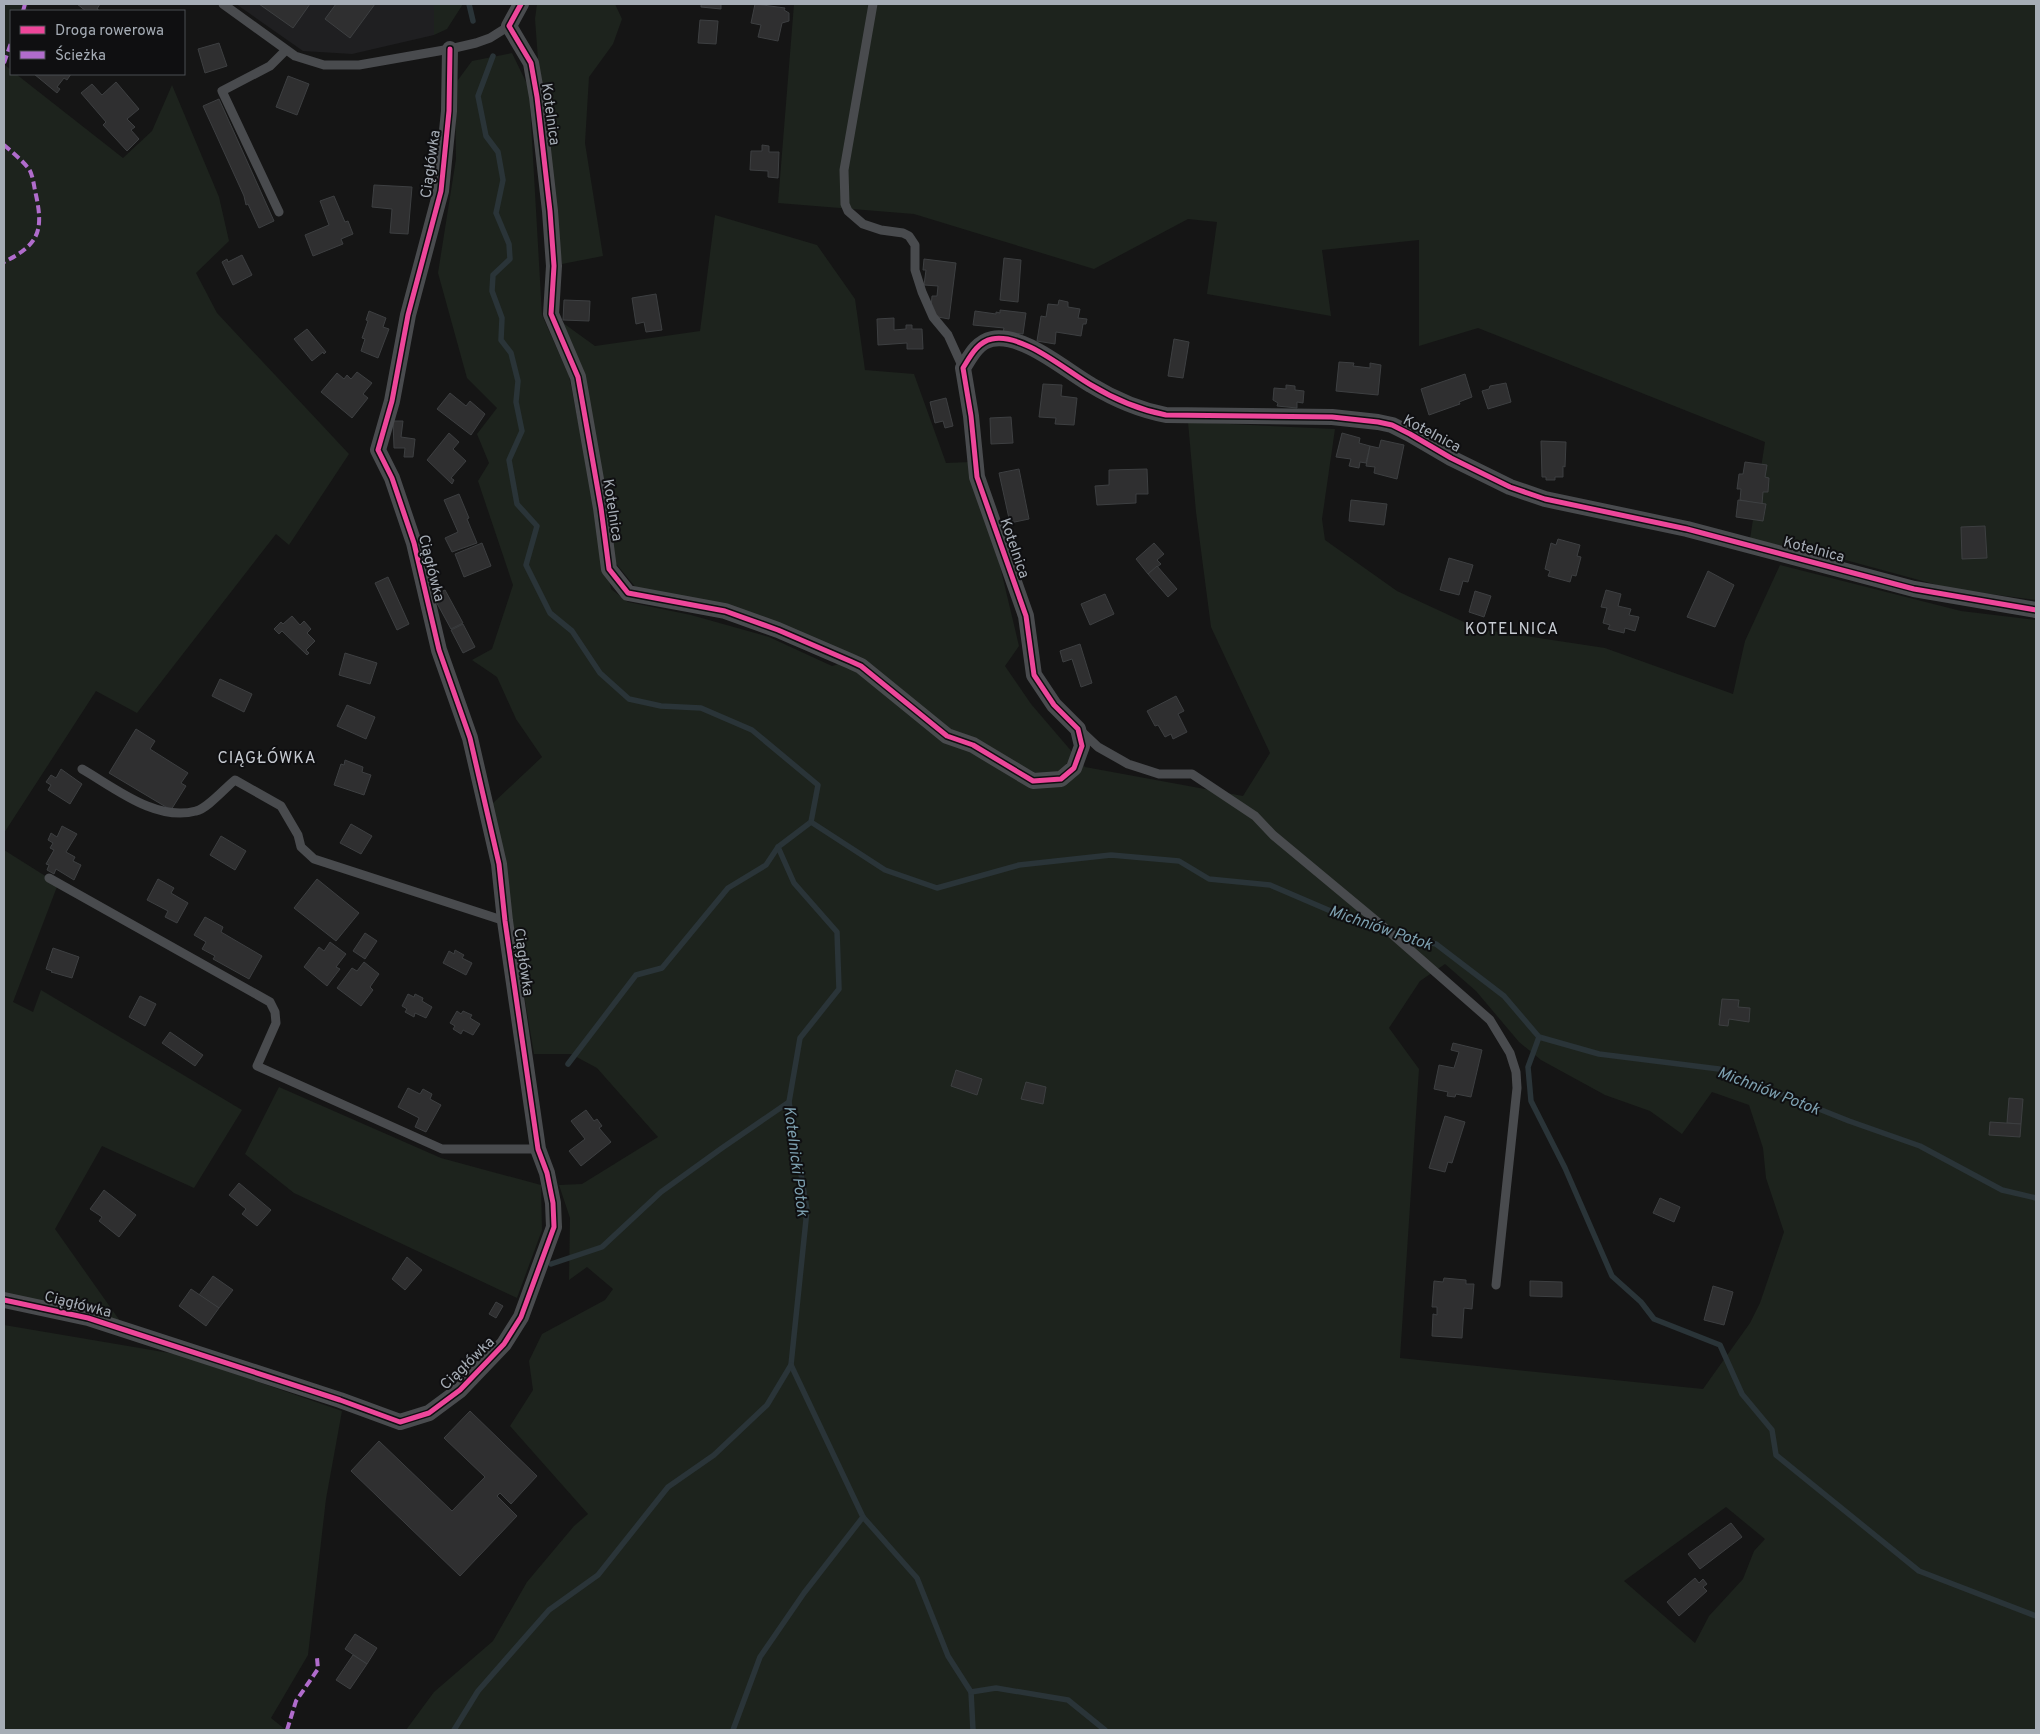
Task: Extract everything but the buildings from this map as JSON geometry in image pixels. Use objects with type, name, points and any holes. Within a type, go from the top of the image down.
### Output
[{"type":"street","points":[[509,26],[517,15],[521,4]]},
{"type":"street","name":"Kotelnica","points":[[509,26],[531,63],[537,97],[550,211],[554,266],[551,314],[578,377],[609,569],[628,593],[724,611],[778,630],[861,666],[947,736],[973,745],[1033,781],[1061,779],[1074,768],[1082,746],[1078,729],[1054,705],[1034,675],[1026,616],[977,477],[971,416],[963,368],[978,346],[986,340],[993,338],[1026,345],[1092,386],[1148,412],[1166,415],[1332,417],[1392,425],[1451,458],[1504,484],[1545,499],[1687,529],[1914,589],[2036,610]]},
{"type":"street","name":"Ciągłówka","points":[[4,1300],[88,1318],[340,1400],[400,1422],[429,1413],[460,1390],[504,1344],[521,1317],[554,1227],[553,1204],[547,1173],[538,1149],[499,864],[470,738],[439,650],[414,543],[392,478],[378,450],[392,401],[408,315],[441,191],[449,111],[450,49]]},
{"type":"lane","points":[[223,4],[295,56],[316,63],[359,65],[450,49],[490,38],[509,26]]},
{"type":"lane","points":[[873,4],[844,170],[845,204],[848,211],[864,224],[909,236],[915,245],[916,270],[922,292],[933,317],[948,335],[963,368]]},
{"type":"lane","points":[[279,212],[222,91],[270,66],[286,50]]},
{"type":"lane","points":[[1078,729],[1098,747],[1128,764],[1159,774],[1192,774],[1255,816],[1273,835],[1392,934],[1490,1020],[1510,1053],[1516,1072],[1517,1088],[1496,1285]]},
{"type":"lane","points":[[82,770],[148,807],[172,812],[198,811],[235,780],[281,806],[298,835],[301,847],[314,859],[506,921]]},
{"type":"lane","points":[[49,878],[270,1002],[276,1012],[276,1023],[257,1066],[442,1149],[538,1149]]},
{"type":"shaded area","points":[[4,4],[28,4],[27,10],[10,10],[10,53],[5,65],[10,69],[10,75],[17,75],[123,158],[152,131],[172,85],[219,197],[229,241],[196,273],[217,313],[349,454],[289,545],[276,534],[137,713],[96,691],[4,833]]},
{"type":"shaded area","points":[[236,4],[434,4],[434,35],[352,54],[303,51]]},
{"type":"shaded area","points":[[434,4],[463,4],[447,29],[434,35]]},
{"type":"shaded area","points":[[537,4],[615,4],[622,19],[613,44],[589,77],[585,143],[603,256],[562,264],[543,126],[535,19]]},
{"type":"shaded area","points":[[794,4],[2036,4],[2036,600],[1952,589],[1827,555],[1750,539],[1765,442],[1478,328],[1419,346],[1419,240],[1322,250],[1331,316],[1207,294],[1217,222],[1188,219],[1094,269],[914,214],[778,203]]},
{"type":"shaded area","points":[[512,53],[529,88],[542,315],[569,376],[611,589],[628,602],[691,615],[769,637],[832,666],[849,661],[637,589],[613,560],[559,320],[595,346],[700,331],[715,215],[817,245],[855,299],[865,370],[914,374],[946,463],[970,462],[999,562],[1019,646],[1005,666],[1031,704],[1085,767],[1243,796],[1270,753],[1211,627],[1196,512],[1188,422],[1335,429],[1322,519],[1325,540],[1397,591],[1479,629],[1605,648],[1733,694],[1745,641],[1780,565],[1961,611],[2036,620],[2036,1730],[406,1730],[434,1692],[493,1641],[527,1582],[574,1526],[588,1514],[510,1426],[533,1390],[529,1361],[542,1334],[605,1300],[613,1289],[587,1267],[569,1280],[570,1218],[559,1185],[582,1184],[658,1137],[597,1068],[571,1054],[534,1054],[492,804],[542,757],[516,719],[497,677],[472,660],[492,649],[513,585],[478,481],[489,463],[477,434],[497,408],[467,378],[438,273],[456,159],[455,84],[472,61]],"holes":[[[1445,964],[1476,991],[1519,1042],[1541,1060],[1605,1095],[1650,1111],[1682,1134],[1712,1092],[1749,1105],[1763,1148],[1766,1178],[1784,1232],[1760,1303],[1750,1323],[1703,1389],[1400,1358],[1419,1069],[1389,1028],[1420,981]],[[1726,1507],[1765,1539],[1754,1551],[1743,1579],[1709,1616],[1695,1643],[1624,1581]]]},
{"type":"shaded area","points":[[4,850],[58,884],[13,1002],[33,1012],[41,990],[242,1110],[194,1188],[102,1146],[55,1229],[120,1321],[4,1294]]},
{"type":"shaded area","points":[[279,1087],[441,1158],[541,1185],[542,1230],[517,1298],[294,1193],[245,1154]]},
{"type":"shaded area","points":[[4,1325],[181,1355],[342,1411],[326,1499],[308,1655],[271,1718],[286,1730],[4,1730]]},
{"type":"waterway","name":"Kotelnicki Potok","points":[[469,4],[473,21]]},
{"type":"waterway","name":"Kotelnicki Potok","points":[[493,56],[478,96],[486,136],[498,152],[503,180],[496,213],[509,244],[510,259],[493,275],[492,291],[502,318],[501,340],[511,353],[518,381],[516,402],[522,431],[509,460],[517,504],[537,526],[526,565],[550,613],[572,631],[600,673],[629,699],[661,706],[701,708],[752,730],[818,785],[811,822],[778,847],[794,883],[837,932],[839,989],[800,1038],[789,1102],[807,1210],[791,1365],[863,1517],[917,1578],[948,1656],[971,1692],[973,1730]]},
{"type":"waterway","name":"Michniów Potok","points":[[811,822],[885,870],[937,888],[1019,865],[1111,855],[1179,861],[1209,879],[1270,885],[1361,924],[1384,930]]},
{"type":"waterway","points":[[568,1064],[636,975],[662,968],[728,888],[766,865],[778,847]]},
{"type":"waterway","name":"Michniów Potok","points":[[1393,933],[1436,944],[1504,996],[1539,1037],[1599,1054],[1719,1069],[1849,1121],[1920,1146],[2002,1190],[2036,1198]]},
{"type":"waterway","points":[[1539,1037],[1528,1067],[1531,1101],[1565,1168],[1612,1276],[1641,1302],[1654,1319],[1720,1345],[1742,1394],[1772,1430],[1776,1455],[1919,1571],[2036,1616]]},
{"type":"waterway","points":[[551,1264],[602,1247],[661,1192],[789,1102]]},
{"type":"waterway","points":[[454,1730],[478,1691],[549,1610],[598,1575],[668,1487],[714,1455],[767,1405],[791,1365]]},
{"type":"waterway","points":[[733,1730],[760,1657],[804,1593],[863,1517]]},
{"type":"waterway","points":[[971,1692],[996,1688],[1068,1700],[1105,1730]]},
{"type":"marked path","points":[[23,10],[25,4]]},
{"type":"marked path","points":[[4,63],[10,46]]},
{"type":"marked path","points":[[4,145],[29,169],[36,195],[39,219],[36,236],[31,243],[24,250],[4,262]]},
{"type":"marked path","points":[[287,1730],[296,1701],[318,1669],[317,1658]]},
{"type":"cycle path","points":[[521,4],[509,26],[531,63],[537,97],[550,211],[554,266],[551,314],[578,377],[601,508],[609,569],[628,593],[725,611],[778,630],[861,666],[947,736],[973,745],[1033,781],[1061,779],[1074,768],[1082,746],[1078,729],[1054,705],[1034,675],[1026,616],[977,477],[971,416],[963,368],[978,347],[992,339],[1004,339],[1030,347],[1109,395],[1156,413],[1166,415],[1332,417],[1392,425],[1451,458],[1510,487],[1545,499],[1687,529],[1914,589],[2036,610]]},
{"type":"cycle path","points":[[4,1300],[88,1318],[340,1400],[400,1422],[429,1413],[460,1390],[504,1344],[521,1317],[554,1227],[553,1203],[547,1173],[538,1149],[505,921],[499,864],[470,738],[439,650],[414,543],[392,478],[378,450],[392,401],[408,315],[441,191],[449,111],[450,49]]},
{"type":"district","name":"KOTELNICA","points":[[1512,628]]},
{"type":"district","name":"CIĄGŁÓWKA","points":[[267,757]]}]
